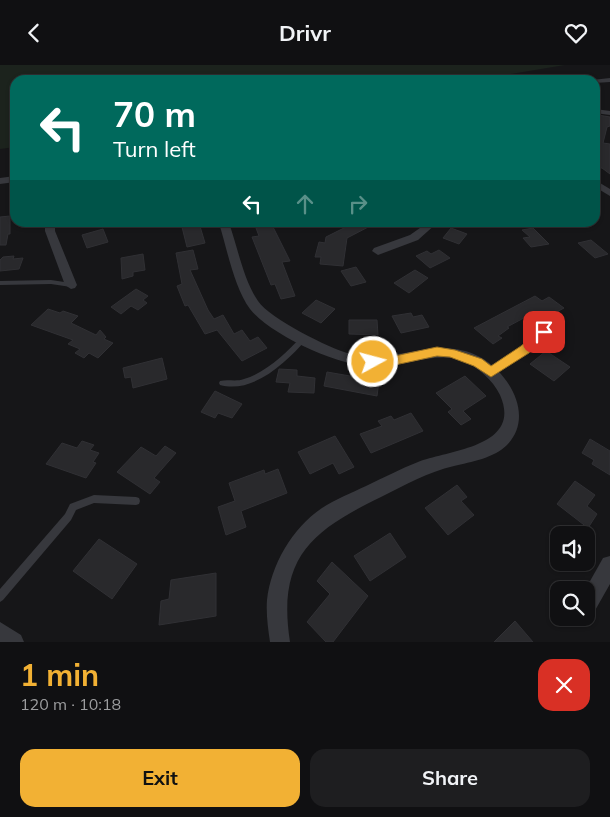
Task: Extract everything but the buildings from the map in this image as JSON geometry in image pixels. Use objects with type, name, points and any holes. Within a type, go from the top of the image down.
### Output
[{"type":"street","points":[[50,227],[71,285]]},
{"type":"street","points":[[225,227],[254,305],[261,313],[333,353],[360,361],[390,361],[423,354],[451,353],[478,363],[491,373],[506,391],[510,404],[511,417],[508,429],[500,441],[489,448],[414,471],[327,515],[313,527],[297,546],[287,564],[282,579],[277,599],[280,642]]},
{"type":"street","points":[[378,251],[408,241],[428,227]]},
{"type":"street","points":[[595,591],[610,565]]},
{"type":"street","points":[[0,632],[14,642]]},
{"type":"lane","points":[[0,283],[51,282],[71,285]]},
{"type":"lane","points":[[491,373],[525,349],[544,332]]},
{"type":"lane","points":[[223,383],[233,386],[240,385],[263,373],[288,356],[304,338]]},
{"type":"lane","points":[[0,597],[68,517],[73,507],[94,499],[136,501]]},
{"type":"shaded area","points":[[0,65],[565,65],[506,75],[10,75],[10,148],[0,149]]},
{"type":"route","points":[[373,362],[390,361],[437,352],[451,353],[465,356],[491,373],[525,349],[544,332]]}]
